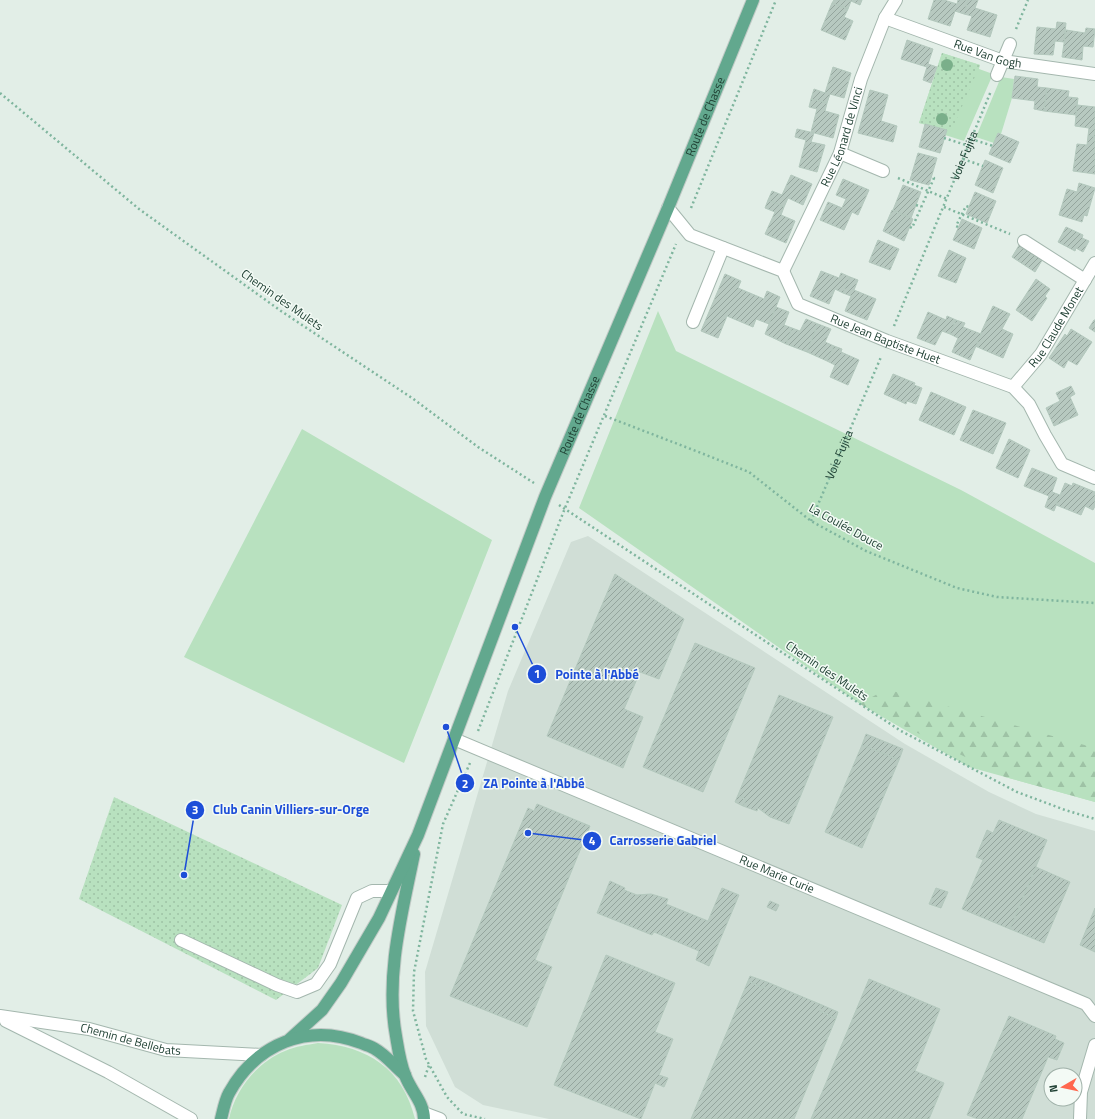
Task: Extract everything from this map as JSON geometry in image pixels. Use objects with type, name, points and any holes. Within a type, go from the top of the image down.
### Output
[{"type":"main road","name":"Route de Chasse","points":[[418,835],[546,495],[668,208],[753,0]]},
{"type":"main road","points":[[290,1039],[322,1010],[341,983],[379,918],[418,835]]},
{"type":"main road","points":[[418,835],[398,941],[392,993],[396,1034],[405,1075],[424,1116]]},
{"type":"main road","points":[[221,1119],[228,1094],[245,1069],[266,1050],[290,1039],[317,1034],[346,1037],[375,1049],[405,1075]]},
{"type":"street","name":"Rue Léonard de Vinci","points":[[782,271],[840,152],[861,79],[885,18],[896,0]]},
{"type":"street","name":"Rue Van Gogh","points":[[885,18],[1003,61],[1095,74]]},
{"type":"street","points":[[997,75],[1010,44]]},
{"type":"street","points":[[840,152],[883,171]]},
{"type":"street","points":[[668,208],[690,235],[782,271]]},
{"type":"street","points":[[1024,241],[1085,280]]},
{"type":"street","points":[[693,322],[723,248]]},
{"type":"street","name":"Rue Claude Monet","points":[[1013,387],[1041,354],[1095,263]]},
{"type":"street","name":"Rue Jean Baptiste Huet","points":[[782,271],[798,304],[887,341],[1013,387],[1029,404],[1062,464],[1095,478]]},
{"type":"street","name":"Rue Marie Curie","points":[[454,739],[1086,1004],[1095,1016]]},
{"type":"street","points":[[181,940],[277,985],[297,992],[316,984],[330,964],[356,898],[372,891],[391,891]]},
{"type":"street","name":"Chemin de Bellebats","points":[[0,1017],[89,1029],[166,1050],[261,1055]]},
{"type":"street","name":"Chemin de Bellebats","points":[[0,1017],[108,1072],[191,1119]]},
{"type":"street","points":[[1080,1119],[1081,1092],[1095,1045]]},
{"type":"street","points":[[424,1116],[440,1119]]},
{"type":"path","points":[[485,1119],[463,1114],[448,1097],[426,1059],[413,1011],[414,972],[443,824],[469,763],[479,728],[565,508],[605,416],[776,0]]},
{"type":"path","points":[[1010,44],[1028,0]]},
{"type":"path","name":"Voie Fujita","points":[[900,312],[997,75]]},
{"type":"path","name":"Chemin des Mulets","points":[[0,93],[139,209],[281,311],[412,398],[478,447],[565,508],[901,731],[1017,792],[1065,810],[1095,819]]},
{"type":"path","points":[[944,138],[969,146]]},
{"type":"path","points":[[971,139],[993,146]]},
{"type":"path","points":[[963,159],[983,166]]},
{"type":"path","points":[[883,171],[947,199]]},
{"type":"path","points":[[910,227],[912,228],[934,178],[931,177]]},
{"type":"path","points":[[916,205],[921,207]]},
{"type":"path","points":[[958,227],[956,226],[966,206],[969,207]]},
{"type":"path","points":[[944,207],[1024,241]]},
{"type":"path","name":"Voie Fujita","points":[[811,521],[878,366]]},
{"type":"path","name":"La Coulée Douce","points":[[605,416],[748,472],[811,521],[866,551],[957,588],[997,597],[1095,603]]},
{"type":"path","name":"Chemin des Mulets","points":[[546,495],[565,508]]},
{"type":"shaded area","points":[[588,536],[905,744],[989,792],[1036,814],[1095,831],[1095,1119],[549,1119],[483,1105],[455,1087],[426,1026],[425,972],[508,691],[571,542]]},
{"type":"green space","points":[[942,53],[980,65],[979,69],[993,74],[964,141],[945,135],[925,124],[919,123]]},
{"type":"green space","points":[[942,53],[980,65],[951,132],[919,123]]},
{"type":"green space","points":[[1001,77],[1014,79],[1012,98],[1001,134],[998,133],[994,143],[976,137]]},
{"type":"green space","points":[[658,311],[676,351],[961,490],[1095,563],[1095,802],[969,767],[860,704],[579,508]]},
{"type":"green space","points":[[302,429],[492,540],[404,763],[184,657]]},
{"type":"green space","points":[[886,689],[1095,748],[1095,802],[1005,777],[860,704]]},
{"type":"green space","points":[[114,797],[342,905],[318,968],[276,1000],[79,899]]},
{"type":"green space","points":[[318,1043],[353,1049],[368,1055],[381,1063],[402,1086],[415,1119],[229,1119],[236,1098],[242,1088],[249,1078],[265,1062],[289,1049]]},
{"type":"building","points":[[834,0],[862,0],[860,5],[851,1],[848,9],[832,3]]},
{"type":"building","points":[[934,0],[944,0],[957,4],[958,0],[968,0],[964,14],[955,11],[950,26],[928,19]]},
{"type":"building","points":[[968,0],[978,0],[975,8],[997,15],[990,37],[967,30],[972,16],[964,14]]},
{"type":"building","points":[[832,3],[848,9],[844,17],[853,21],[845,40],[821,30]]},
{"type":"building","points":[[1057,22],[1066,23],[1064,42],[1055,41],[1053,55],[1034,54],[1037,27],[1056,29]]},
{"type":"building","points":[[1086,28],[1095,29],[1093,47],[1083,46],[1082,60],[1062,57],[1066,30],[1085,33]]},
{"type":"building","points":[[907,40],[933,49],[928,64],[937,67],[931,83],[923,80],[927,67],[901,59]]},
{"type":"building","points":[[833,67],[851,73],[844,98],[830,94],[827,103],[811,99],[814,89],[825,93]]},
{"type":"building","points":[[1015,76],[1038,79],[1037,87],[1047,88],[1044,111],[1034,109],[1035,101],[1012,98]]},
{"type":"building","points":[[1047,88],[1069,91],[1068,97],[1078,98],[1076,115],[1044,111]]},
{"type":"building","points":[[870,90],[888,95],[881,121],[897,126],[893,142],[858,133]]},
{"type":"building","points":[[811,99],[827,103],[825,111],[839,115],[833,138],[811,132],[817,109],[809,107]]},
{"type":"building","points":[[1077,105],[1095,107],[1095,137],[1088,136],[1089,128],[1075,126]]},
{"type":"building","points":[[925,124],[947,130],[940,153],[919,147]]},
{"type":"building","points":[[797,129],[814,133],[811,142],[825,145],[817,172],[799,167],[806,140],[795,137]]},
{"type":"building","points":[[998,133],[1019,142],[1010,163],[989,154]]},
{"type":"building","points":[[1088,136],[1095,137],[1095,174],[1073,171],[1077,144],[1087,145]]},
{"type":"building","points":[[918,153],[937,158],[929,185],[910,180]]},
{"type":"building","points":[[985,160],[1003,168],[993,193],[975,185]]},
{"type":"building","points":[[791,175],[812,184],[803,205],[788,198],[784,207],[768,200],[772,191],[782,195]]},
{"type":"building","points":[[843,179],[869,190],[858,215],[852,212],[844,230],[820,220],[828,202],[842,208],[846,199],[836,195]]},
{"type":"building","points":[[1079,183],[1095,188],[1087,216],[1084,215],[1082,222],[1059,215],[1067,189],[1077,192]]},
{"type":"building","points":[[903,185],[921,192],[911,218],[893,210]]},
{"type":"building","points":[[975,192],[996,201],[987,223],[966,214]]},
{"type":"building","points":[[768,200],[784,207],[781,215],[795,221],[786,243],[765,234],[775,212],[765,208]]},
{"type":"building","points":[[892,210],[913,219],[904,241],[883,231]]},
{"type":"building","points":[[962,219],[982,228],[974,249],[953,240]]},
{"type":"building","points":[[1066,227],[1083,235],[1082,238],[1089,241],[1083,252],[1076,248],[1075,251],[1058,242]]},
{"type":"building","points":[[878,240],[899,249],[890,270],[869,262]]},
{"type":"building","points":[[1021,242],[1044,257],[1035,272],[1012,257]]},
{"type":"building","points":[[949,250],[966,258],[956,283],[938,276]]},
{"type":"building","points":[[821,271],[839,278],[841,273],[850,277],[843,293],[835,289],[829,304],[810,296]]},
{"type":"building","points":[[725,274],[741,281],[738,288],[764,299],[767,291],[780,297],[769,324],[756,319],[753,327],[727,316],[718,338],[701,331]]},
{"type":"building","points":[[850,277],[858,280],[854,290],[876,299],[867,320],[845,311],[851,296],[843,293]]},
{"type":"building","points":[[1036,279],[1050,289],[1045,296],[1047,298],[1032,321],[1016,310]]},
{"type":"building","points":[[993,306],[1010,314],[1002,329],[1013,334],[1003,358],[975,346]]},
{"type":"building","points":[[776,307],[789,312],[784,325],[792,328],[786,344],[765,334]]},
{"type":"building","points":[[928,312],[946,320],[947,316],[956,320],[950,334],[942,331],[935,345],[917,338]]},
{"type":"building","points":[[806,319],[818,324],[807,352],[786,344],[792,328],[800,331]]},
{"type":"building","points":[[956,320],[965,323],[963,327],[981,334],[970,360],[952,352],[958,338],[950,334]]},
{"type":"building","points":[[1095,320],[1095,332],[1089,328]]},
{"type":"building","points":[[818,324],[831,329],[825,342],[834,346],[827,361],[807,352]]},
{"type":"building","points":[[1071,329],[1092,342],[1077,365],[1068,360],[1064,368],[1049,358],[1065,334],[1067,336]]},
{"type":"building","points":[[834,346],[842,349],[841,352],[859,360],[848,385],[830,377],[835,365],[827,361]]},
{"type":"building","points":[[893,374],[915,383],[914,385],[922,388],[916,404],[907,401],[906,404],[884,394]]},
{"type":"building","points":[[1071,386],[1075,394],[1070,397],[1078,415],[1054,426],[1046,408],[1060,401],[1056,393]]},
{"type":"building","points":[[931,392],[966,407],[954,435],[919,420]]},
{"type":"building","points":[[973,410],[1006,423],[993,454],[960,440]]},
{"type":"building","points":[[1009,439],[1030,450],[1018,478],[996,468]]},
{"type":"building","points":[[1032,468],[1057,478],[1052,492],[1060,495],[1054,511],[1045,507],[1049,496],[1024,486]]},
{"type":"building","points":[[1065,483],[1072,486],[1073,483],[1095,492],[1095,506],[1093,510],[1085,506],[1081,515],[1056,505]]},
{"type":"building","points":[[615,574],[684,619],[659,679],[640,672],[624,709],[643,717],[623,768],[547,736]]},
{"type":"building","points":[[695,643],[755,668],[703,792],[643,767]]},
{"type":"building","points":[[779,695],[833,717],[789,824],[770,817],[758,808],[757,811],[743,806],[746,800],[738,795]]},
{"type":"building","points":[[866,734],[903,749],[899,760],[862,745]]},
{"type":"building","points":[[862,745],[899,760],[862,848],[825,832]]},
{"type":"building","points":[[738,795],[746,800],[743,806],[735,802]]},
{"type":"building","points":[[537,804],[590,826],[535,960],[552,967],[527,1027],[450,996],[528,808],[534,811]]},
{"type":"building","points":[[999,820],[1047,840],[1010,929],[962,909],[983,860],[976,857],[987,830],[993,833]]},
{"type":"building","points":[[1036,867],[1070,882],[1044,943],[1010,929]]},
{"type":"building","points":[[610,881],[625,888],[624,890],[637,895],[651,894],[668,899],[666,904],[708,921],[722,888],[739,895],[709,966],[696,960],[699,951],[654,932],[652,935],[597,913]]},
{"type":"building","points":[[936,888],[948,892],[941,908],[929,904]]},
{"type":"building","points":[[770,901],[779,905],[776,911],[767,907]]},
{"type":"building","points":[[1095,908],[1095,952],[1080,945]]},
{"type":"building","points":[[606,955],[675,983],[655,1032],[673,1039],[659,1075],[668,1078],[664,1087],[655,1083],[641,1119],[554,1085]]},
{"type":"building","points":[[750,976],[767,982],[764,988],[748,981]]},
{"type":"building","points":[[869,979],[940,1009],[915,1071],[944,1083],[929,1119],[811,1119]]},
{"type":"building","points":[[748,981],[764,988],[767,982],[822,1005],[820,1011],[836,1018],[794,1119],[691,1119]]},
{"type":"building","points":[[822,1005],[838,1012],[836,1018],[820,1011]]},
{"type":"building","points":[[1009,1016],[1056,1036],[1055,1039],[1064,1043],[1057,1060],[1048,1057],[1022,1119],[978,1119],[967,1115]]},
{"type":"place","name":"Pointe à l'Abbé","points":[[515,627]]},
{"type":"place","name":"ZA Pointe à l'Abbé","points":[[446,727]]},
{"type":"place","name":"Carrosserie Gabriel","points":[[528,833]]},
{"type":"place","name":"Club Canin Villiers-sur-Orge","points":[[184,875]]}]
